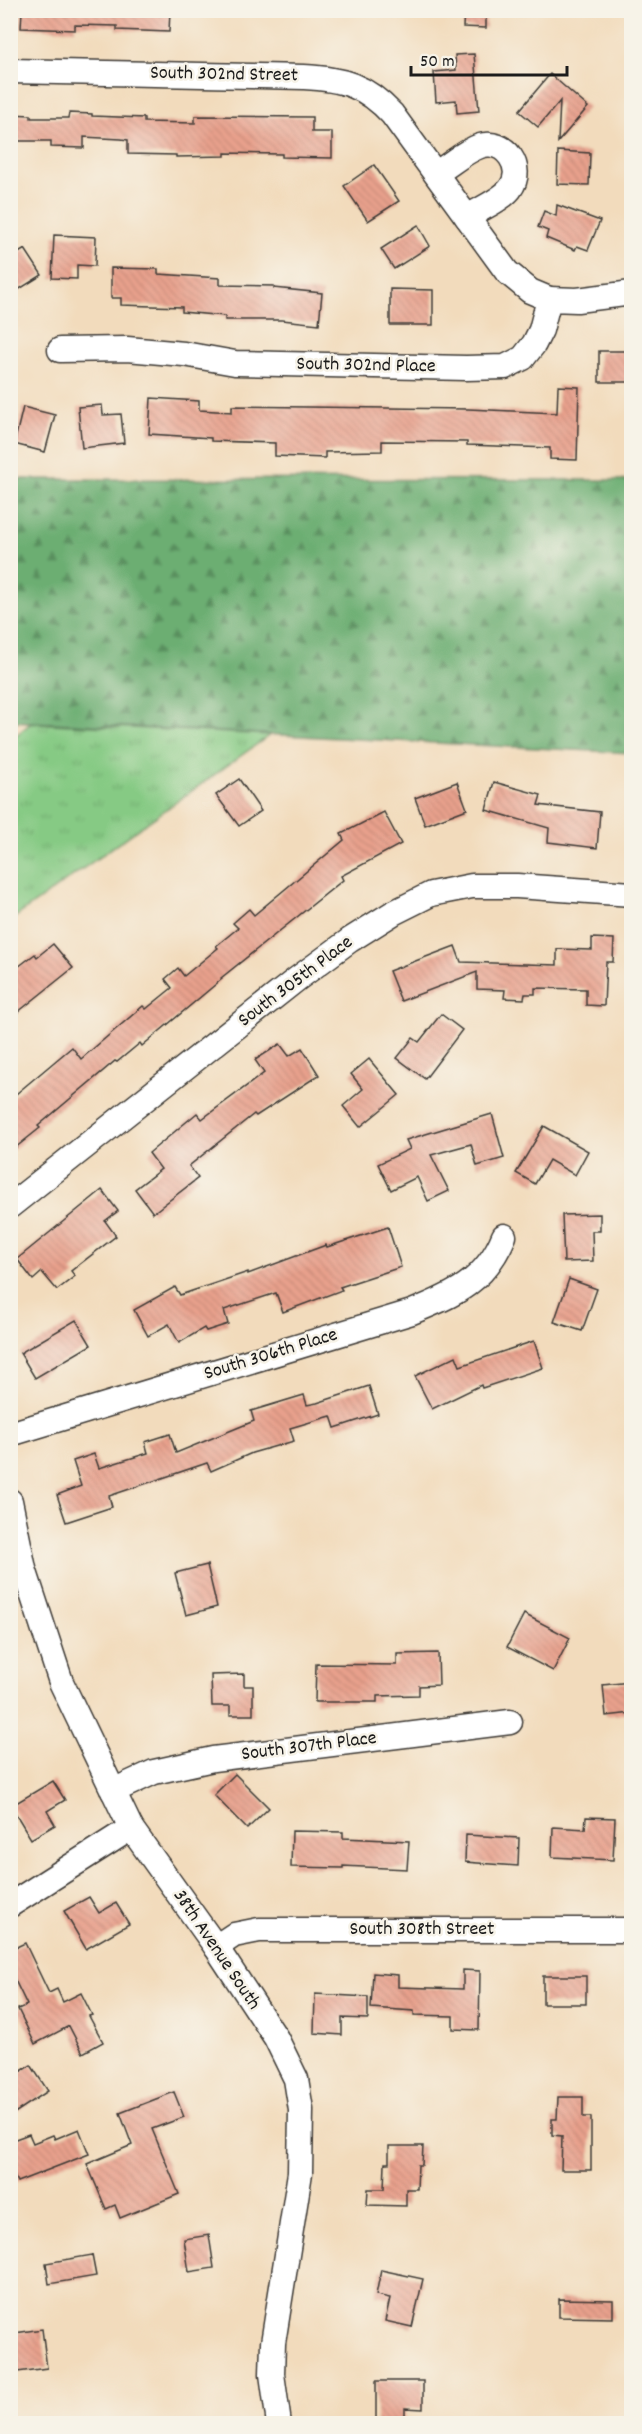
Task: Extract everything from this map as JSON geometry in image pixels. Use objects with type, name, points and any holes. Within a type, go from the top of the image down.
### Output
[{"type":"street","name":"South 302nd Street","points":[[10,71],[328,78],[349,83],[369,93],[392,114],[507,272],[530,291],[549,299]]},
{"type":"street","points":[[436,173],[477,147],[495,146],[510,155],[516,172],[510,189],[467,217]]},
{"type":"street","points":[[549,299],[577,300],[632,293]]},
{"type":"street","name":"South 302nd Place","points":[[60,350],[127,349],[184,354],[235,363],[505,367],[523,358],[534,344],[541,330],[549,299]]},
{"type":"street","name":"South 305th Place","points":[[10,1206],[297,980],[350,940],[393,913],[431,894],[472,886],[517,886],[632,894]]},
{"type":"street","name":"South 306th Place","points":[[10,1434],[412,1312],[452,1295],[479,1276],[496,1254],[504,1236]]},
{"type":"street","name":"38th Avenue South","points":[[10,1501],[24,1569],[61,1682],[131,1828],[216,1947],[276,2038],[290,2063],[299,2093],[302,2132],[300,2173],[273,2343],[272,2374],[279,2424]]},
{"type":"street","name":"South 307th Place","points":[[113,1791],[154,1772],[213,1759],[510,1722]]},
{"type":"street","points":[[10,1905],[131,1828]]},
{"type":"street","name":"South 308th Street","points":[[216,1947],[234,1935],[259,1930],[632,1930]]},
{"type":"green space","points":[[10,479],[631,480],[631,753],[11,721]]},
{"type":"green space","points":[[31,723],[270,735],[11,920],[11,739]]},
{"type":"building","points":[[22,10],[170,10],[169,32],[117,30],[117,26],[75,25],[75,30],[21,28]]},
{"type":"building","points":[[464,10],[486,10],[486,28],[463,27]]},
{"type":"building","points":[[474,54],[479,111],[457,113],[456,100],[436,102],[434,72],[456,70],[455,55]]},
{"type":"building","points":[[550,74],[588,107],[558,142],[560,101],[538,127],[519,111]]},
{"type":"building","points":[[69,113],[144,118],[144,122],[195,123],[195,116],[312,117],[312,132],[332,132],[332,158],[282,157],[282,154],[225,153],[225,156],[176,157],[176,155],[128,154],[128,140],[84,137],[84,148],[51,147],[51,141],[10,141],[10,114],[31,115],[31,118],[68,118]]},
{"type":"building","points":[[558,151],[590,153],[589,185],[557,184]]},
{"type":"building","points":[[374,165],[399,201],[368,221],[344,186]]},
{"type":"building","points":[[557,205],[600,221],[588,250],[577,246],[575,250],[546,238],[548,231],[538,227],[544,211],[556,216]]},
{"type":"building","points":[[418,225],[430,246],[394,269],[381,249]]},
{"type":"building","points":[[54,235],[96,237],[95,266],[77,265],[77,279],[52,278]]},
{"type":"building","points":[[25,249],[42,275],[10,295],[10,258]]},
{"type":"building","points":[[111,268],[158,269],[158,274],[220,278],[220,285],[274,286],[274,288],[322,293],[319,324],[282,320],[225,320],[225,316],[182,312],[182,307],[121,305],[121,298],[111,298]]},
{"type":"building","points":[[390,289],[433,290],[433,325],[390,325]]},
{"type":"building","points":[[599,351],[632,351],[632,382],[599,382]]},
{"type":"building","points":[[558,386],[579,387],[577,460],[550,459],[550,448],[467,445],[467,442],[382,441],[382,451],[325,452],[325,458],[275,456],[275,443],[211,441],[211,438],[149,434],[151,398],[199,401],[199,410],[232,412],[232,406],[468,409],[557,413]]},
{"type":"building","points":[[102,405],[103,415],[121,414],[124,443],[82,448],[78,407]]},
{"type":"building","points":[[23,407],[55,415],[45,452],[14,444]]},
{"type":"building","points":[[239,779],[261,811],[239,826],[216,795]]},
{"type":"building","points":[[457,782],[467,809],[425,825],[415,798]]},
{"type":"building","points":[[494,782],[541,795],[538,805],[600,812],[597,848],[548,842],[549,828],[486,810]]},
{"type":"building","points":[[384,812],[401,844],[341,876],[343,880],[221,978],[142,1046],[140,1043],[117,1062],[115,1061],[10,1152],[10,1099],[72,1047],[81,1059],[143,1006],[146,1009],[172,988],[165,979],[178,968],[184,976],[238,928],[233,923],[249,909],[254,915],[344,840],[341,834]]},
{"type":"building","points":[[592,938],[614,939],[613,962],[606,962],[604,1006],[586,1005],[586,989],[535,988],[535,994],[525,994],[524,999],[504,998],[505,990],[477,989],[477,972],[401,1001],[389,971],[455,946],[461,962],[557,965],[557,949],[592,950]]},
{"type":"building","points":[[53,944],[73,968],[18,1012],[10,1003],[10,973],[35,954],[37,957]]},
{"type":"building","points":[[441,1014],[462,1030],[425,1079],[397,1058],[413,1038],[419,1042]]},
{"type":"building","points":[[280,1044],[289,1056],[302,1048],[319,1075],[256,1116],[254,1114],[189,1166],[198,1178],[153,1213],[135,1189],[161,1169],[149,1153],[197,1113],[202,1119],[264,1073],[255,1060]]},
{"type":"building","points":[[369,1059],[399,1095],[360,1127],[343,1106],[363,1089],[351,1074]]},
{"type":"building","points":[[492,1114],[504,1158],[477,1166],[471,1144],[431,1155],[449,1191],[428,1201],[417,1177],[391,1190],[378,1164],[410,1149],[406,1140]]},
{"type":"building","points":[[544,1126],[588,1151],[575,1175],[549,1160],[535,1184],[516,1173]]},
{"type":"building","points":[[102,1190],[118,1211],[105,1221],[116,1236],[71,1271],[75,1276],[57,1290],[42,1272],[33,1280],[17,1259]]},
{"type":"building","points":[[600,1214],[600,1231],[592,1231],[593,1261],[564,1262],[562,1215]]},
{"type":"building","points":[[388,1227],[401,1267],[340,1287],[342,1290],[283,1312],[276,1293],[224,1310],[228,1324],[206,1331],[204,1328],[179,1343],[169,1324],[148,1336],[134,1310],[175,1287],[180,1295],[248,1272],[248,1274],[326,1245],[327,1247]]},
{"type":"building","points":[[569,1279],[597,1289],[582,1331],[554,1322]]},
{"type":"building","points":[[76,1320],[91,1345],[35,1378],[20,1353]]},
{"type":"building","points":[[534,1341],[543,1368],[482,1388],[481,1385],[432,1409],[415,1376],[456,1356],[460,1366]]},
{"type":"building","points":[[369,1386],[378,1414],[335,1428],[331,1416],[290,1428],[294,1441],[252,1453],[211,1471],[207,1463],[109,1496],[112,1507],[66,1522],[57,1495],[81,1486],[73,1461],[94,1454],[99,1468],[148,1453],[145,1442],[170,1434],[176,1453],[254,1421],[251,1411],[304,1395],[307,1405],[317,1403]]},
{"type":"building","points":[[207,1565],[217,1607],[186,1615],[175,1573]]},
{"type":"building","points":[[524,1614],[570,1638],[553,1671],[507,1647]]},
{"type":"building","points":[[438,1653],[439,1685],[419,1686],[419,1695],[377,1696],[377,1702],[315,1702],[316,1664],[397,1665],[397,1654]]},
{"type":"building","points":[[244,1674],[244,1686],[253,1686],[253,1715],[230,1715],[230,1706],[212,1706],[211,1675]]},
{"type":"building","points":[[630,1682],[632,1713],[606,1716],[603,1685]]},
{"type":"building","points":[[235,1774],[269,1808],[247,1829],[214,1795]]},
{"type":"building","points":[[53,1781],[65,1800],[47,1811],[55,1825],[31,1839],[11,1806]]},
{"type":"building","points":[[586,1817],[615,1818],[613,1860],[552,1857],[553,1827],[585,1829]]},
{"type":"building","points":[[292,1831],[343,1832],[343,1838],[409,1841],[407,1869],[343,1866],[343,1868],[291,1867]]},
{"type":"building","points":[[466,1835],[519,1838],[518,1866],[465,1862]]},
{"type":"building","points":[[89,1897],[99,1913],[116,1903],[129,1924],[86,1949],[64,1911]]},
{"type":"building","points":[[25,1943],[49,1993],[57,1989],[63,2002],[81,1993],[92,2015],[89,2016],[103,2042],[83,2053],[69,2026],[35,2044],[18,2009],[27,2005],[10,1970],[10,1950]]},
{"type":"building","points":[[463,1970],[480,1971],[479,2030],[453,2029],[453,2016],[414,2015],[414,2011],[371,2008],[373,1973],[398,1975],[398,1987],[463,1989]]},
{"type":"building","points":[[543,1976],[586,1976],[586,2004],[543,2004]]},
{"type":"building","points":[[315,1994],[368,1997],[368,2019],[342,2018],[342,2035],[314,2033]]},
{"type":"building","points":[[31,2065],[48,2091],[10,2116],[10,2078]]},
{"type":"building","points":[[174,2092],[184,2117],[152,2129],[179,2194],[120,2218],[115,2205],[106,2209],[87,2164],[132,2145],[120,2113]]},
{"type":"building","points":[[558,2097],[583,2097],[583,2117],[591,2117],[591,2170],[561,2170],[562,2136],[552,2135],[552,2119],[557,2119]]},
{"type":"building","points":[[79,2129],[89,2154],[17,2182],[10,2166],[10,2141],[29,2134],[33,2143],[53,2135],[55,2139]]},
{"type":"building","points":[[389,2146],[423,2146],[422,2165],[418,2165],[417,2189],[406,2189],[406,2206],[367,2205],[368,2189],[384,2189],[385,2163],[389,2163]]},
{"type":"building","points":[[209,2235],[214,2268],[189,2272],[184,2239]]},
{"type":"building","points":[[92,2255],[96,2276],[49,2284],[46,2263]]},
{"type":"building","points":[[381,2270],[423,2279],[412,2327],[385,2321],[390,2298],[376,2295]]},
{"type":"building","points":[[559,2299],[613,2300],[613,2318],[559,2317]]},
{"type":"building","points":[[42,2329],[47,2368],[10,2373],[10,2340],[15,2340],[15,2333]]},
{"type":"building","points":[[376,2381],[423,2381],[423,2409],[405,2408],[405,2424],[376,2424]]}]
